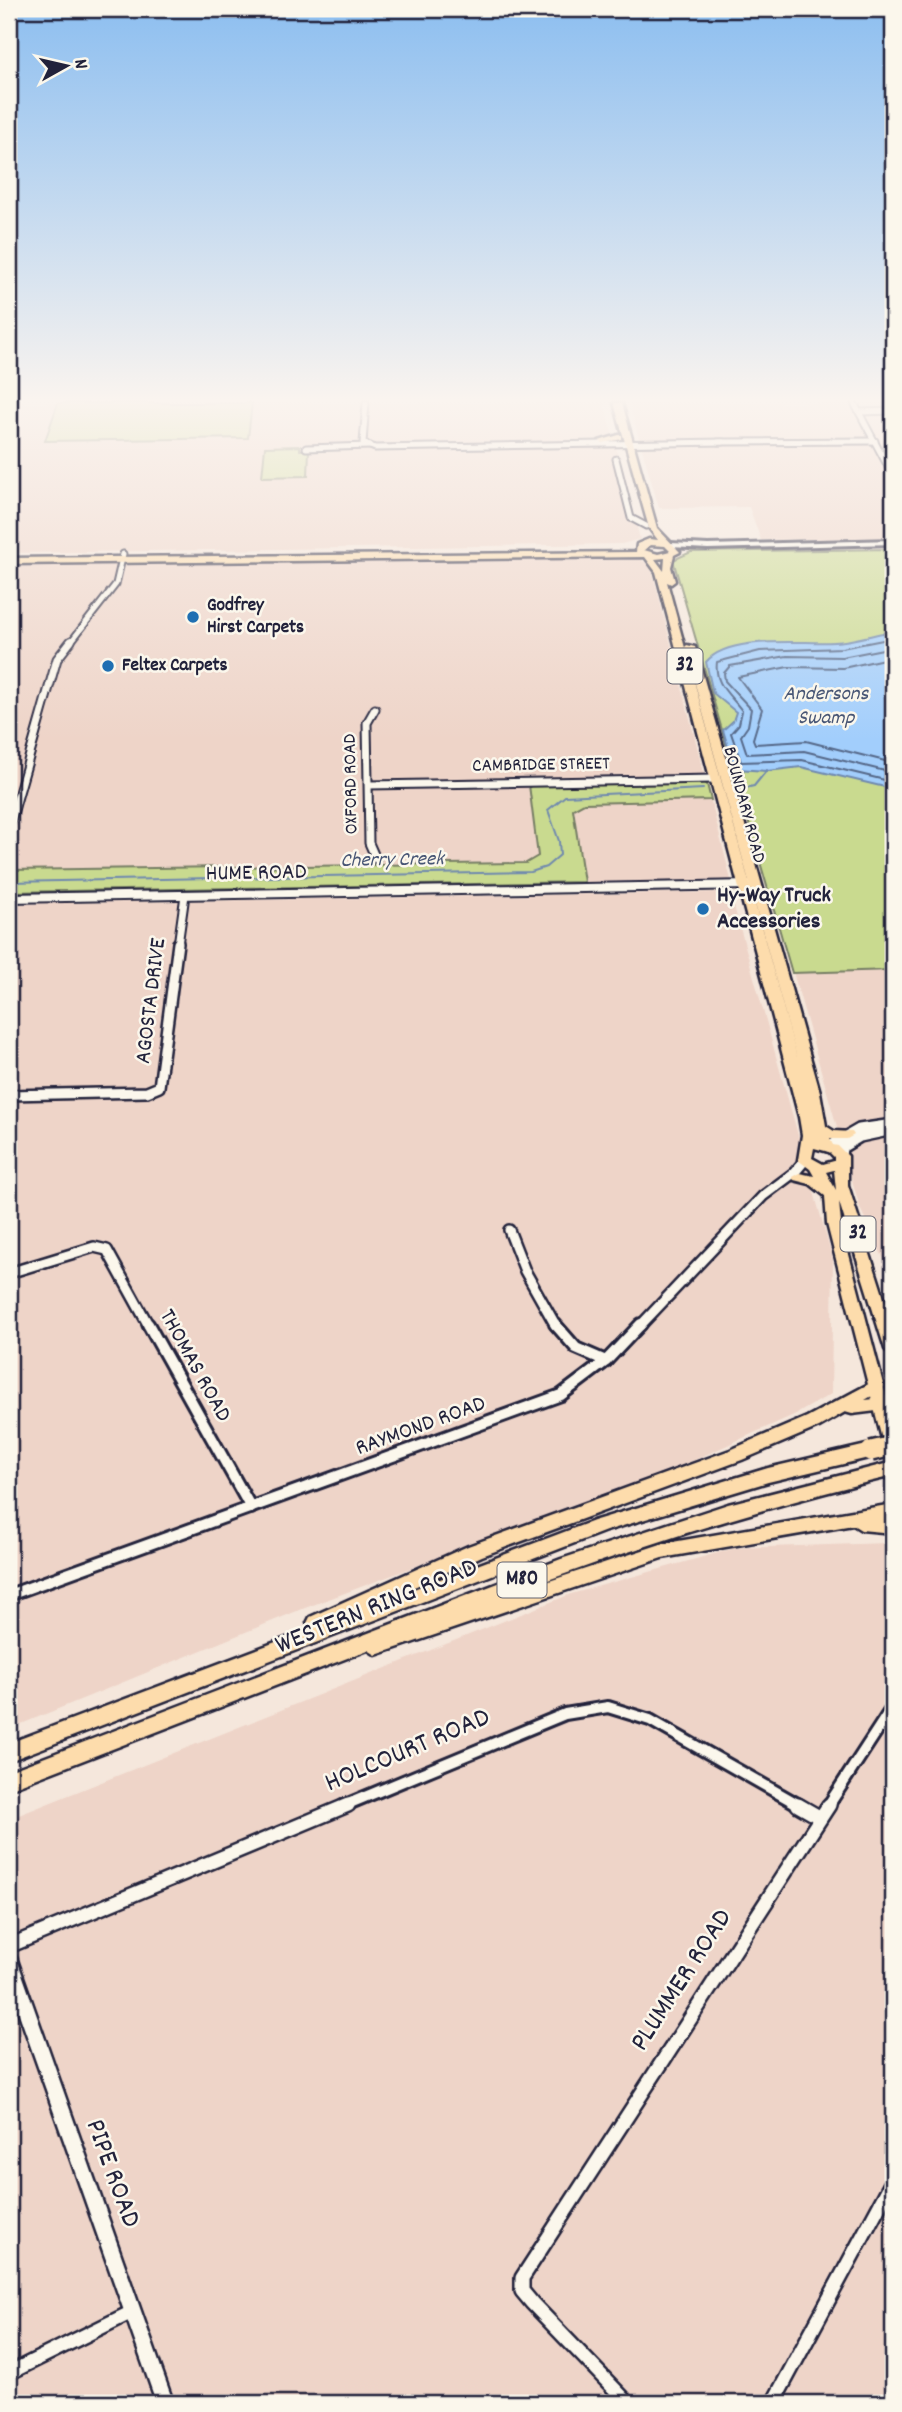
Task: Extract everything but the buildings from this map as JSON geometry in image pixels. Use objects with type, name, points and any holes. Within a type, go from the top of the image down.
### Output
[{"type":"highway","points":[[204,1677],[475,1551],[685,1476],[813,1422],[883,1398]]},
{"type":"highway","name":"WESTERN RING ROAD","points":[[9,1752],[600,1526],[744,1482],[893,1448]]},
{"type":"highway","name":"WESTERN RING ROAD","points":[[9,1780],[252,1688],[405,1625],[623,1544],[781,1496],[885,1471]]},
{"type":"highway","points":[[252,1688],[661,1551],[893,1511]]},
{"type":"highway","points":[[827,1523],[893,1526]]},
{"type":"main road","name":"BOUNDARY ROAD","points":[[642,516],[648,538],[644,550],[660,572],[749,885],[806,1117],[812,1162],[832,1196],[834,1224],[883,1398],[893,1448]]},
{"type":"main road","name":"BOUNDARY ROAD","points":[[649,516],[653,528],[670,549],[667,567],[720,779]]},
{"type":"main road","points":[[9,558],[723,549],[893,544]]},
{"type":"main road","points":[[644,550],[670,549]]},
{"type":"main road","name":"BOUNDARY ROAD","points":[[749,885],[813,1092],[818,1128],[828,1147]]},
{"type":"main road","points":[[818,1128],[831,1135],[847,1135]]},
{"type":"main road","points":[[828,1147],[812,1162],[829,1170],[841,1160]]},
{"type":"main road","name":"32","points":[[828,1147],[841,1160],[841,1185],[893,1349]]},
{"type":"main road","points":[[799,1177],[815,1181],[832,1196]]},
{"type":"street","points":[[9,828],[57,659],[116,584],[123,557]]},
{"type":"street","name":"OXFORD ROAD","points":[[375,709],[367,723],[369,843],[376,859]]},
{"type":"street","name":"CAMBRIDGE STREET","points":[[369,785],[720,779]]},
{"type":"street","name":"HUME ROAD","points":[[9,898],[749,885]]},
{"type":"street","name":"AGOSTA DRIVE","points":[[9,1096],[147,1092],[159,1087],[185,895]]},
{"type":"street","points":[[828,1147],[847,1135],[872,1126],[893,1124]]},
{"type":"street","points":[[841,1160],[844,1145],[855,1139],[893,1130]]},
{"type":"street","name":"RAYMOND ROAD","points":[[778,1185],[799,1177],[812,1162]]},
{"type":"street","name":"RAYMOND ROAD","points":[[9,1595],[561,1395],[606,1361],[763,1196],[812,1162]]},
{"type":"street","points":[[509,1230],[516,1255],[563,1335],[575,1347],[606,1361]]},
{"type":"street","name":"THOMAS ROAD","points":[[9,1273],[99,1247],[110,1253],[251,1508]]},
{"type":"street","name":"HOLCOURT ROAD","points":[[9,1946],[565,1714],[599,1704],[621,1706],[650,1720],[819,1817]]},
{"type":"street","name":"PLUMMER ROAD","points":[[628,2403],[532,2304],[520,2285],[529,2262],[893,1706]]},
{"type":"street","name":"PIPE ROAD","points":[[9,1961],[165,2403]]},
{"type":"street","points":[[773,2403],[893,2180]]},
{"type":"street","points":[[9,2373],[132,2312]]},
{"type":"shaded area","points":[[9,516],[634,516],[640,539],[622,544],[9,553]]},
{"type":"shaded area","points":[[752,516],[893,516],[893,538],[761,540]]},
{"type":"shaded area","points":[[637,557],[651,566],[731,880],[9,892],[9,564]]},
{"type":"shaded area","points":[[730,892],[833,1260],[831,1394],[798,1413],[679,1467],[297,1611],[9,1729],[9,904]]},
{"type":"shaded area","points":[[893,970],[893,1279],[860,1208],[793,972]]},
{"type":"shaded area","points":[[887,1543],[893,1558],[893,2403],[9,2403],[9,1819],[571,1594],[735,1548]]},
{"type":"green space","points":[[893,549],[893,970],[792,973],[673,560],[691,552]]},
{"type":"green space","points":[[707,784],[711,800],[584,803],[573,809],[584,882],[9,892],[9,870],[526,863],[538,856],[529,785]]},
{"type":"water","name":"Andersons Swamp","points":[[893,631],[893,789],[801,767],[767,771],[737,769],[723,730],[733,721],[736,712],[713,693],[706,662],[731,647],[748,644],[841,641]]},
{"type":"waterway","name":"Cherry Creek","points":[[736,790],[754,786],[767,770]]},
{"type":"waterway","name":"Cherry Creek","points":[[9,882],[531,872],[546,867],[560,855],[559,841],[548,810],[565,796],[703,789]]},
{"type":"place","name":"Godfrey Hirst Carpets","points":[[193,617]]},
{"type":"place","name":"Feltex Carpets","points":[[108,666]]},
{"type":"place","name":"Hy-Way Truck Accessories","points":[[703,909]]}]
